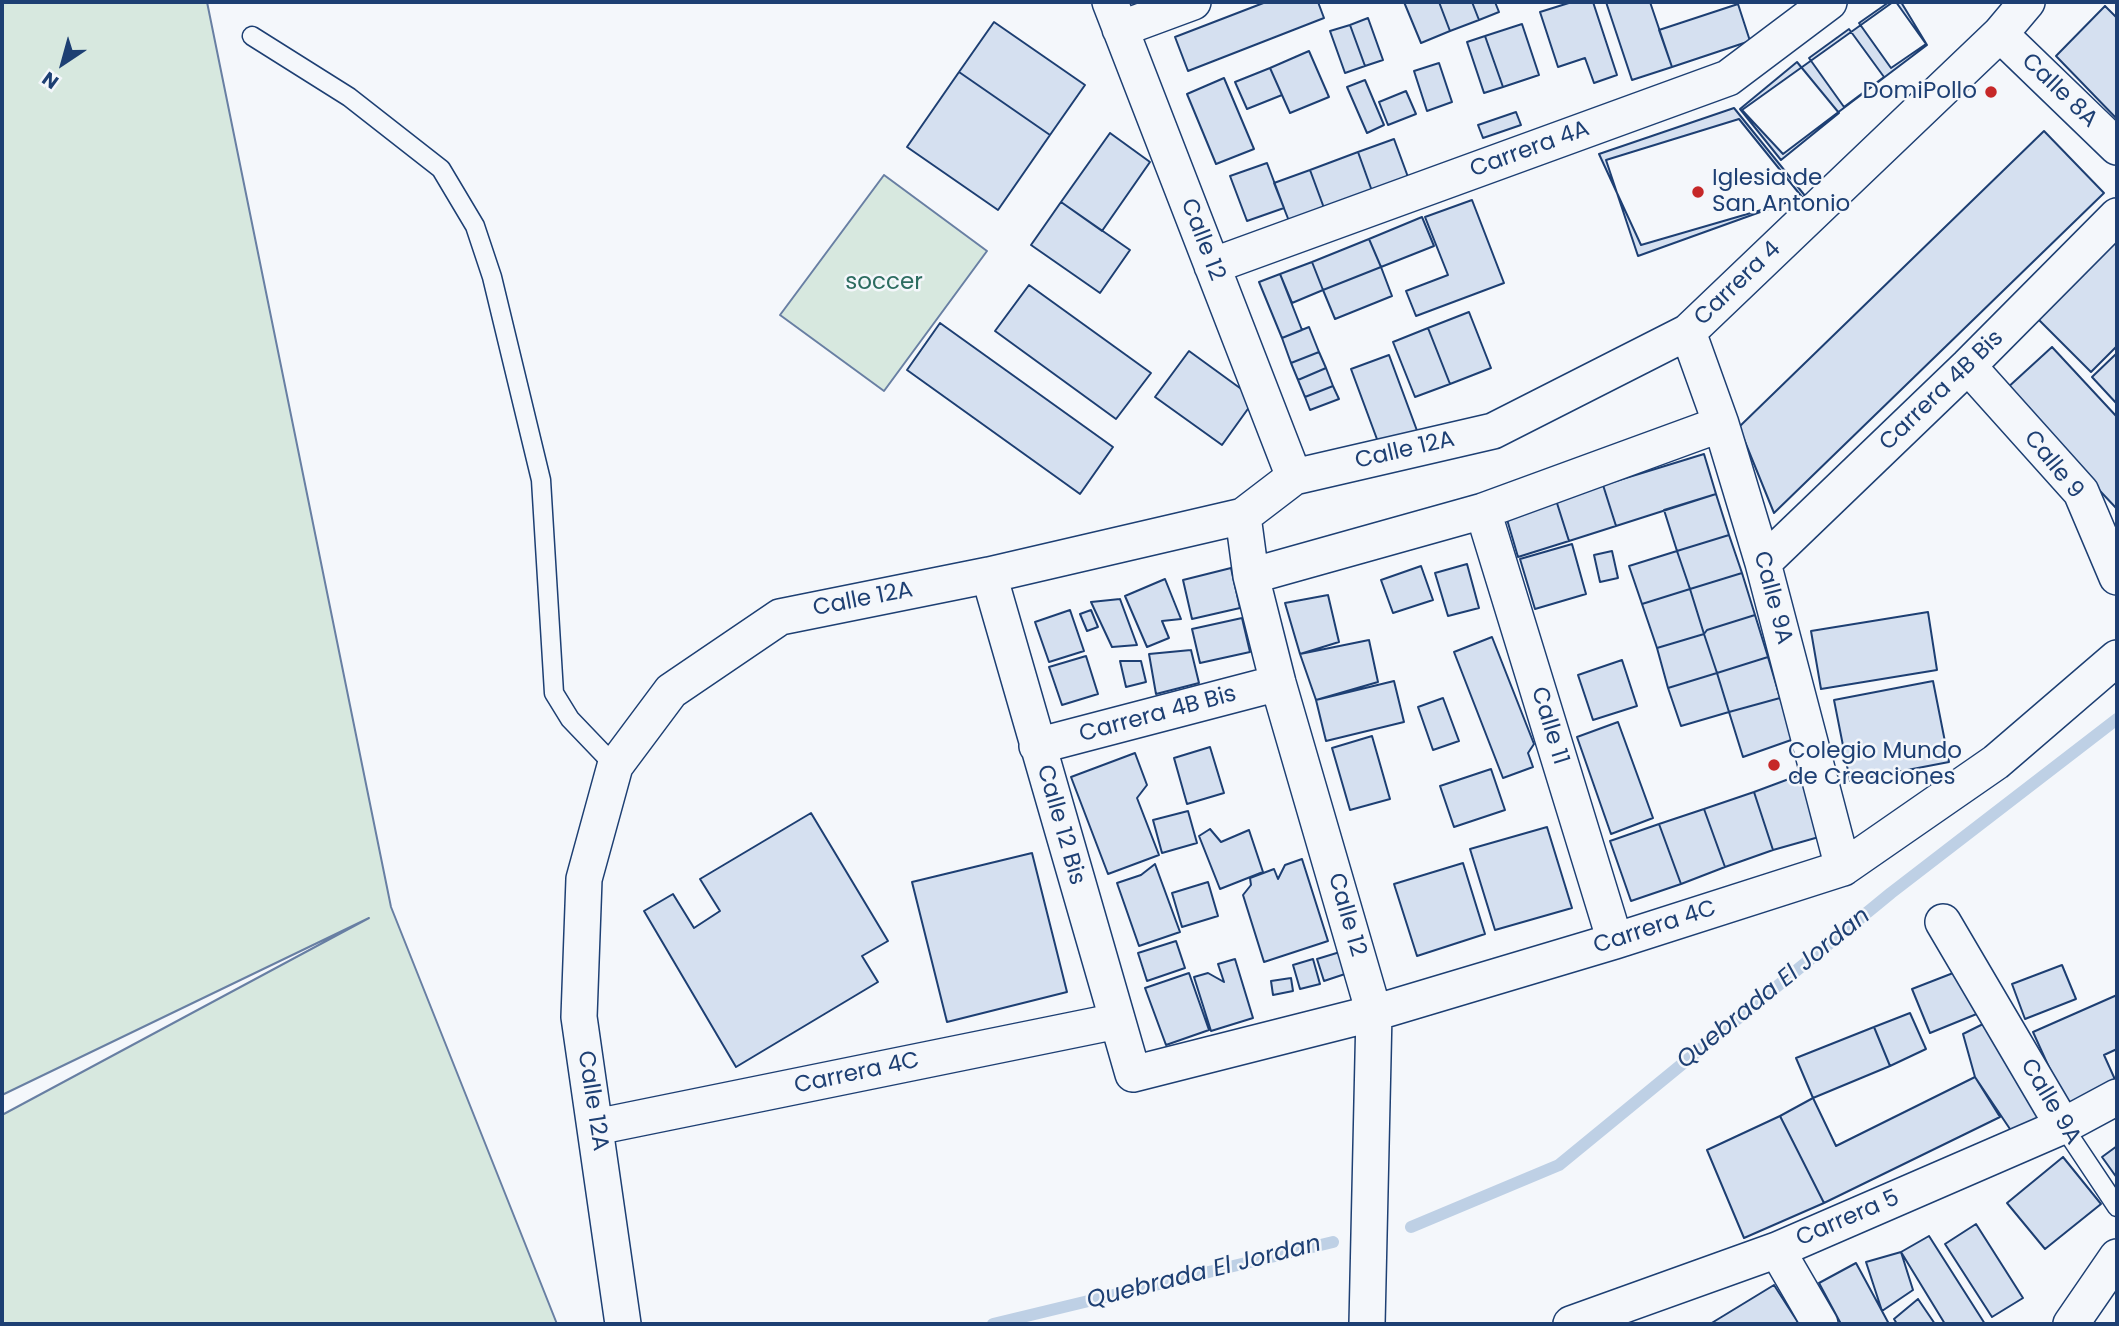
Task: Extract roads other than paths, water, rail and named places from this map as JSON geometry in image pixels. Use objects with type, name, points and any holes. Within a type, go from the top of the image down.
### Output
[{"type":"street","points":[[1115,15],[1193,2]]},
{"type":"street","name":"Carrera 4A","points":[[1212,266],[1728,78],[1829,2]]},
{"type":"street","name":"Carrera 4","points":[[1688,332],[2000,34],[2027,2]]},
{"type":"street","name":"Calle 12","points":[[1115,15],[1294,477]]},
{"type":"street","name":"Calle 8A","points":[[2000,34],[2117,147]]},
{"type":"street","name":"Carrera 4B Bis","points":[[1763,562],[1968,366],[2117,216]]},
{"type":"street","name":"Calle 9A","points":[[1688,332],[1721,424],[1763,562],[1843,868]]},
{"type":"street","name":"Calle 12A","points":[[623,1324],[579,1017],[584,879],[615,766],[671,691],[780,617],[989,575],[1243,516],[1294,477],[1493,430],[1688,332]]},
{"type":"street","name":"Calle 9","points":[[1968,366],[2081,492],[2117,577]]},
{"type":"street","points":[[1251,576],[1483,512],[1721,424]]},
{"type":"street","name":"Calle 11","points":[[1483,512],[1615,941]]},
{"type":"street","name":"Calle 12","points":[[1243,516],[1251,576],[1278,683],[1374,1013],[1367,1324]]},
{"type":"street","name":"Calle 12 Bis","points":[[989,575],[1133,1074]]},
{"type":"street","name":"Carrera 4C","points":[[1133,1074],[1374,1013],[1615,941],[1843,868],[1902,845],[2117,658]]},
{"type":"street","name":"Carrera 4B Bis","points":[[1037,746],[1278,683]]},
{"type":"street","name":"Calle 9A","points":[[1943,922],[2063,1126]]},
{"type":"street","name":"Carrera 4C","points":[[596,1127],[1117,1021]]},
{"type":"street","name":"Carrera 5","points":[[1571,1324],[1777,1250],[2063,1126],[2117,1097]]},
{"type":"street","points":[[1777,1250],[1820,1324]]},
{"type":"street","points":[[2071,1324],[2117,1257]]},
{"type":"lane","points":[[252,36],[349,97],[441,169],[475,226],[492,277],[541,480],[554,693],[570,719],[615,766]]},
{"type":"lane","name":"Calle 9A","points":[[2063,1126],[2117,1207]]},
{"type":"waterway","name":"Quebrada El Jordan","points":[[1411,1227],[1559,1165],[1891,893],[2117,719]]},
{"type":"waterway","name":"Quebrada El Jordan","points":[[993,1324],[1333,1242]]},
{"type":"place","name":"DomiPollo","points":[[1991,92]]},
{"type":"place","name":"Iglesia de San Antonio","points":[[1698,192]]},
{"type":"place","name":"Colegio Mundo de Creaciones","points":[[1774,765]]},
{"type":"park label","name":"soccer","points":[[884,283]]}]
